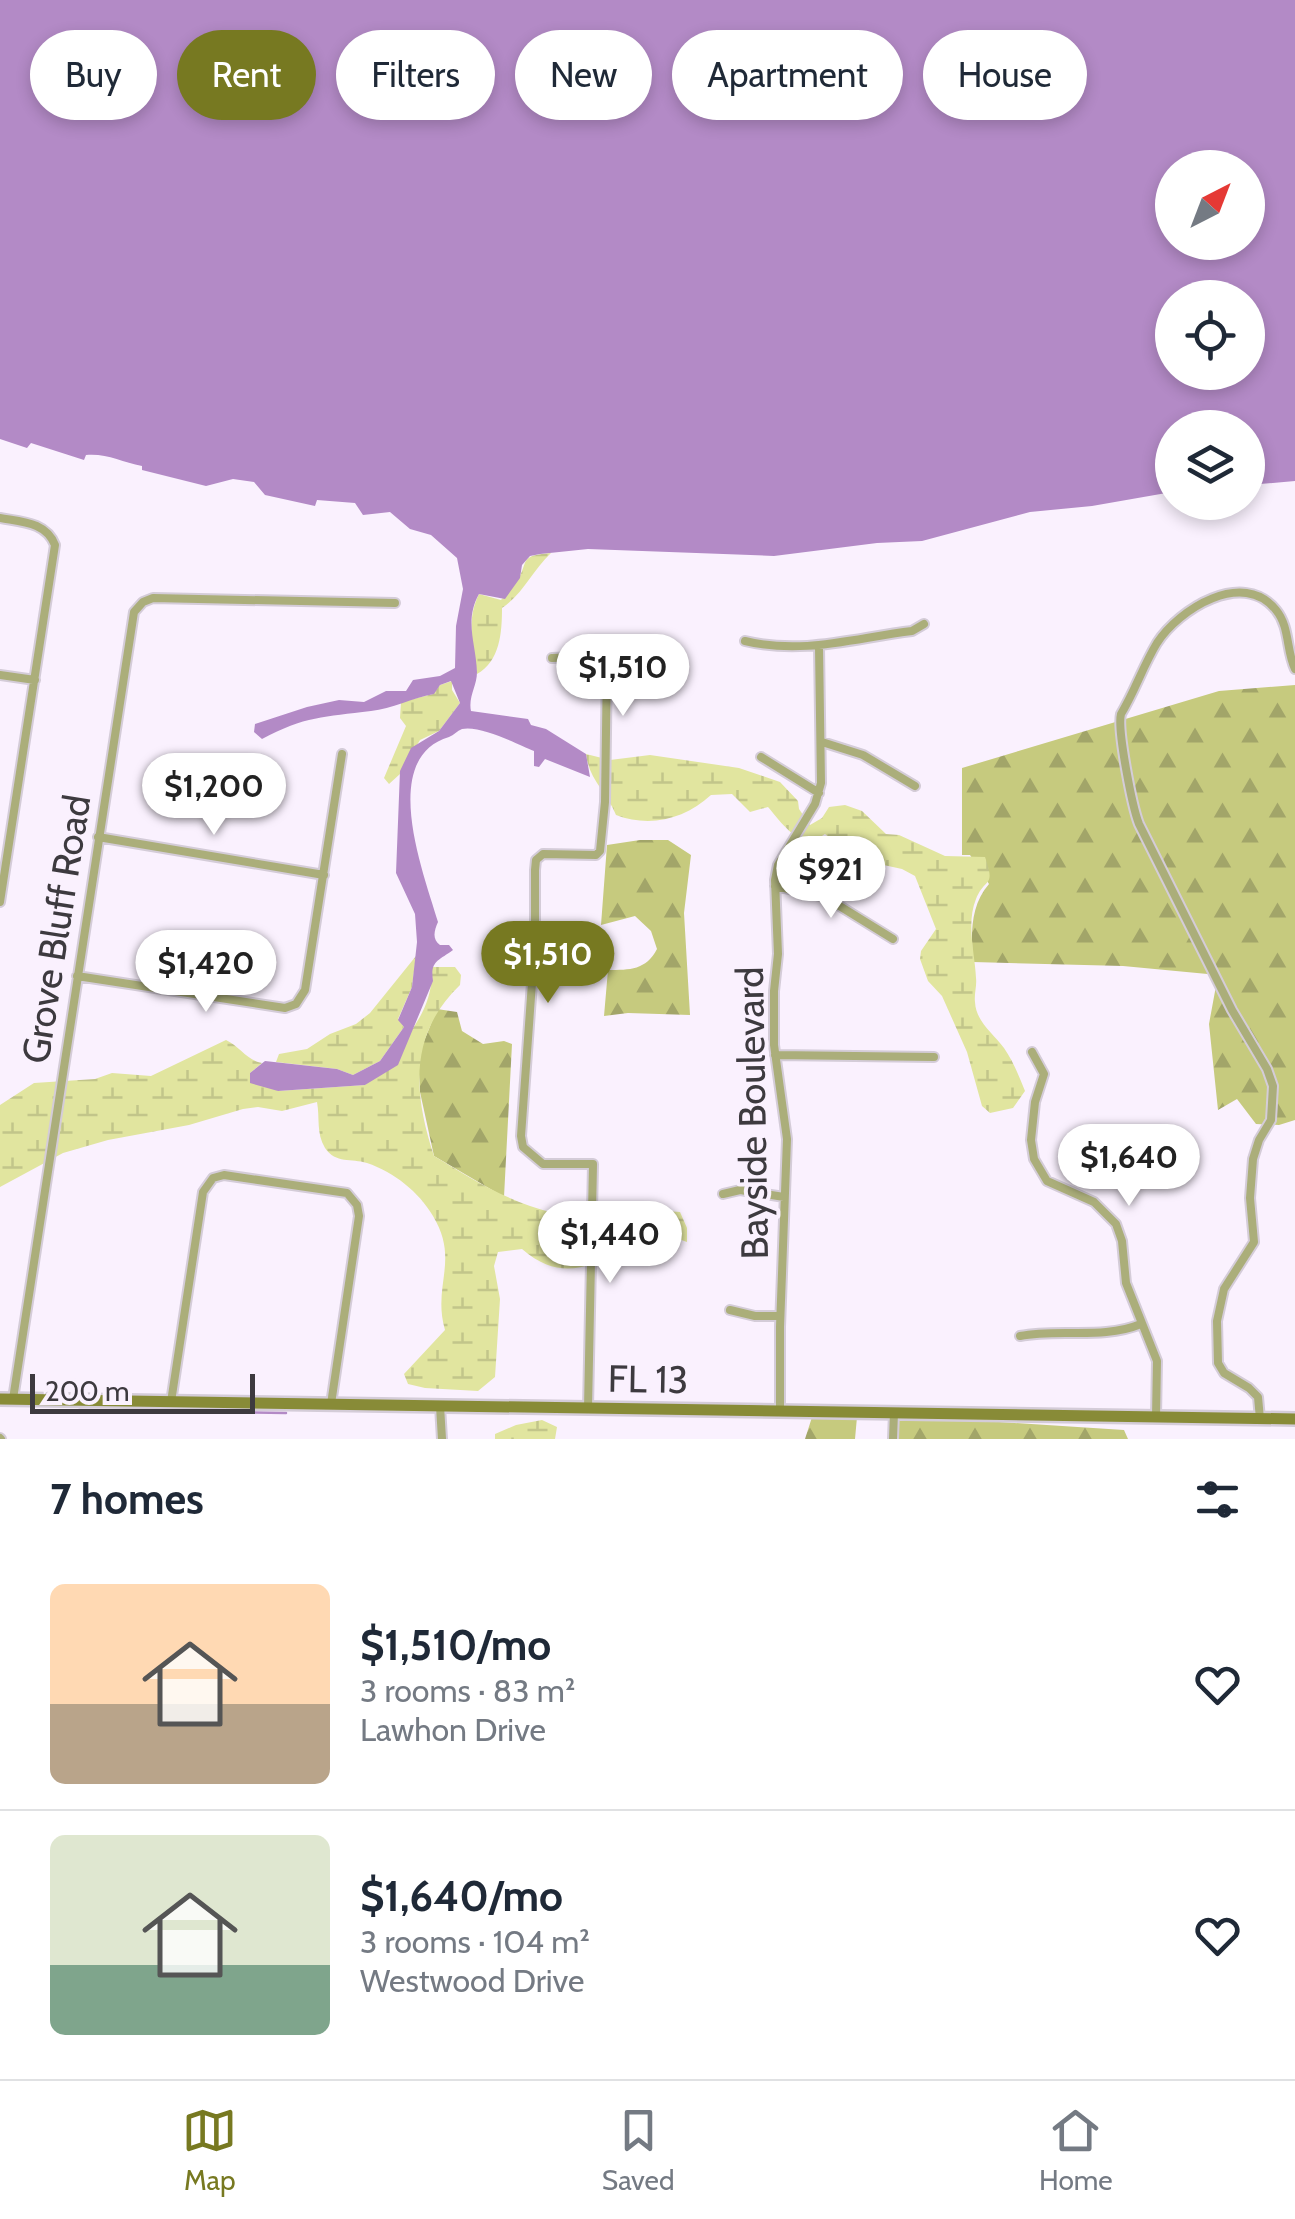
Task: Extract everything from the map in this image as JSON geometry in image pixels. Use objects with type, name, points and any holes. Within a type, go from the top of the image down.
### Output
[{"type":"main road","name":"FL 13","points":[[6,1399],[1295,1420]]},
{"type":"street","points":[[0,518],[37,526],[51,536],[55,552],[0,902]]},
{"type":"street","points":[[1260,1419],[1258,1397],[1224,1374],[1218,1363],[1217,1320],[1224,1289],[1254,1242],[1250,1198],[1254,1159],[1271,1120],[1273,1086],[1268,1069],[1232,1010],[1139,824],[1119,727],[1121,714],[1159,640],[1189,612],[1221,596],[1248,593],[1272,606],[1283,622],[1295,670]]},
{"type":"street","name":"Grove Bluff Road","points":[[6,1399],[134,612],[153,598],[394,603]]},
{"type":"street","points":[[745,641],[778,648],[819,647],[912,631],[924,624]]},
{"type":"street","name":"Bayside Boulevard","points":[[780,1410],[787,1138],[773,1018],[778,954],[775,886],[778,864],[819,793],[819,647]]},
{"type":"street","points":[[552,658],[602,656],[607,662],[605,802],[600,851],[596,855],[543,854],[536,864],[535,941],[521,1136],[522,1147],[542,1164],[593,1164],[588,1408]]},
{"type":"street","points":[[0,675],[35,680]]},
{"type":"street","points":[[822,742],[863,755],[915,786]]},
{"type":"street","points":[[76,976],[285,1008],[300,1000],[305,990],[342,754]]},
{"type":"street","points":[[761,757],[819,793]]},
{"type":"street","points":[[0,810],[14,813]]},
{"type":"street","points":[[98,837],[324,875]]},
{"type":"street","points":[[775,886],[825,897],[892,938]]},
{"type":"street","points":[[1032,1052],[1044,1074],[1034,1102],[1034,1159],[1048,1181],[1094,1202],[1116,1224],[1126,1283],[1157,1361],[1156,1417]]},
{"type":"street","points":[[775,1055],[934,1057]]},
{"type":"street","points":[[171,1402],[203,1192],[208,1181],[224,1175],[347,1193],[358,1206],[331,1404]]},
{"type":"street","points":[[722,1194],[740,1190],[784,1197]]},
{"type":"street","points":[[730,1310],[754,1316],[780,1316]]},
{"type":"street","points":[[1020,1336],[1101,1333],[1140,1324]]},
{"type":"street","points":[[440,1406],[442,1439]]},
{"type":"street","points":[[893,1439],[894,1412]]},
{"type":"green space","points":[[551,553],[502,608],[495,654],[477,674],[472,623],[479,594],[501,600],[529,558]]},
{"type":"green space","points":[[452,681],[452,690],[460,703],[439,731],[420,740],[400,774],[389,784],[384,778],[406,726],[400,718],[401,702],[433,694],[440,685]]},
{"type":"green space","points":[[1295,685],[1295,1120],[1279,1125],[1256,1124],[1237,1099],[1218,1110],[1209,1024],[1218,975],[1123,966],[973,962],[975,911],[989,884],[970,855],[962,855],[962,768],[1219,691]]},
{"type":"green space","points":[[586,754],[610,760],[650,755],[739,768],[780,782],[798,801],[810,825],[822,818],[829,807],[845,805],[862,811],[886,834],[899,835],[945,856],[985,857],[989,878],[976,899],[972,918],[975,1002],[978,1016],[1007,1053],[1025,1091],[1013,1108],[990,1113],[982,1106],[967,1052],[942,996],[928,981],[921,951],[936,929],[915,876],[902,869],[856,859],[825,834],[816,839],[800,838],[768,807],[750,812],[732,794],[711,795],[690,810],[666,819],[642,821],[616,815],[591,771]]},
{"type":"green space","points":[[668,840],[691,855],[684,913],[690,1015],[604,1016],[608,970],[642,965],[657,949],[651,931],[635,916],[601,925],[607,845]]},
{"type":"green space","points":[[416,956],[412,987],[398,1019],[404,1027],[380,1061],[353,1075],[337,1069],[276,1062],[279,1054],[307,1049],[356,1024],[370,1013]]},
{"type":"green space","points":[[431,967],[455,967],[461,975],[460,985],[431,1023],[420,1065],[422,1109],[434,1156],[535,1208],[602,1218],[680,1212],[687,1228],[687,1242],[665,1238],[645,1241],[587,1266],[567,1269],[546,1264],[522,1249],[498,1252],[494,1266],[500,1299],[495,1377],[478,1391],[408,1384],[404,1374],[445,1330],[441,1232],[421,1199],[396,1177],[367,1163],[329,1153],[320,1137],[317,1102],[282,1111],[243,1109],[189,1125],[108,1140],[63,1153],[0,1187],[0,1105],[34,1083],[95,1079],[112,1073],[151,1076],[226,1040],[262,1063],[250,1073],[278,1091],[365,1085],[420,1017],[431,984]]},
{"type":"green space","points":[[437,1009],[457,1012],[462,1031],[483,1044],[512,1044],[504,1197],[434,1156],[420,1092],[418,1056]]},
{"type":"green space","points":[[813,1414],[857,1417],[855,1439],[805,1439]]},
{"type":"green space","points":[[954,1419],[1124,1430],[1128,1439],[898,1439],[898,1421]]},
{"type":"green space","points":[[542,1420],[557,1427],[555,1439],[495,1439],[495,1434],[516,1425]]},
{"type":"shaded area","points":[[0,0],[1295,0],[1295,481],[1265,484],[1265,410],[1155,410],[1155,495],[1030,512],[922,541],[774,556],[588,549],[530,556],[505,599],[479,594],[475,604],[472,623],[477,672],[471,711],[528,719],[531,725],[546,729],[586,754],[590,777],[545,759],[539,767],[534,766],[534,751],[478,730],[462,729],[428,749],[415,768],[412,819],[438,922],[435,937],[437,943],[453,950],[434,965],[433,981],[398,1065],[365,1085],[278,1091],[250,1083],[250,1073],[265,1061],[337,1069],[353,1075],[380,1061],[404,1027],[398,1020],[412,987],[417,942],[415,914],[396,873],[400,771],[411,748],[439,731],[460,703],[451,681],[440,685],[434,694],[379,710],[303,722],[262,739],[254,732],[255,724],[339,700],[364,702],[386,691],[406,691],[413,680],[440,676],[455,668],[456,626],[463,589],[457,558],[431,535],[410,529],[390,512],[363,515],[355,503],[317,500],[315,506],[265,495],[254,482],[233,479],[206,486],[107,457],[86,455],[84,460],[31,443],[27,448],[0,439]]},
{"type":"waterway","points":[[79,1410],[194,1411]]},
{"type":"waterway","points":[[210,1412],[286,1413]]}]
